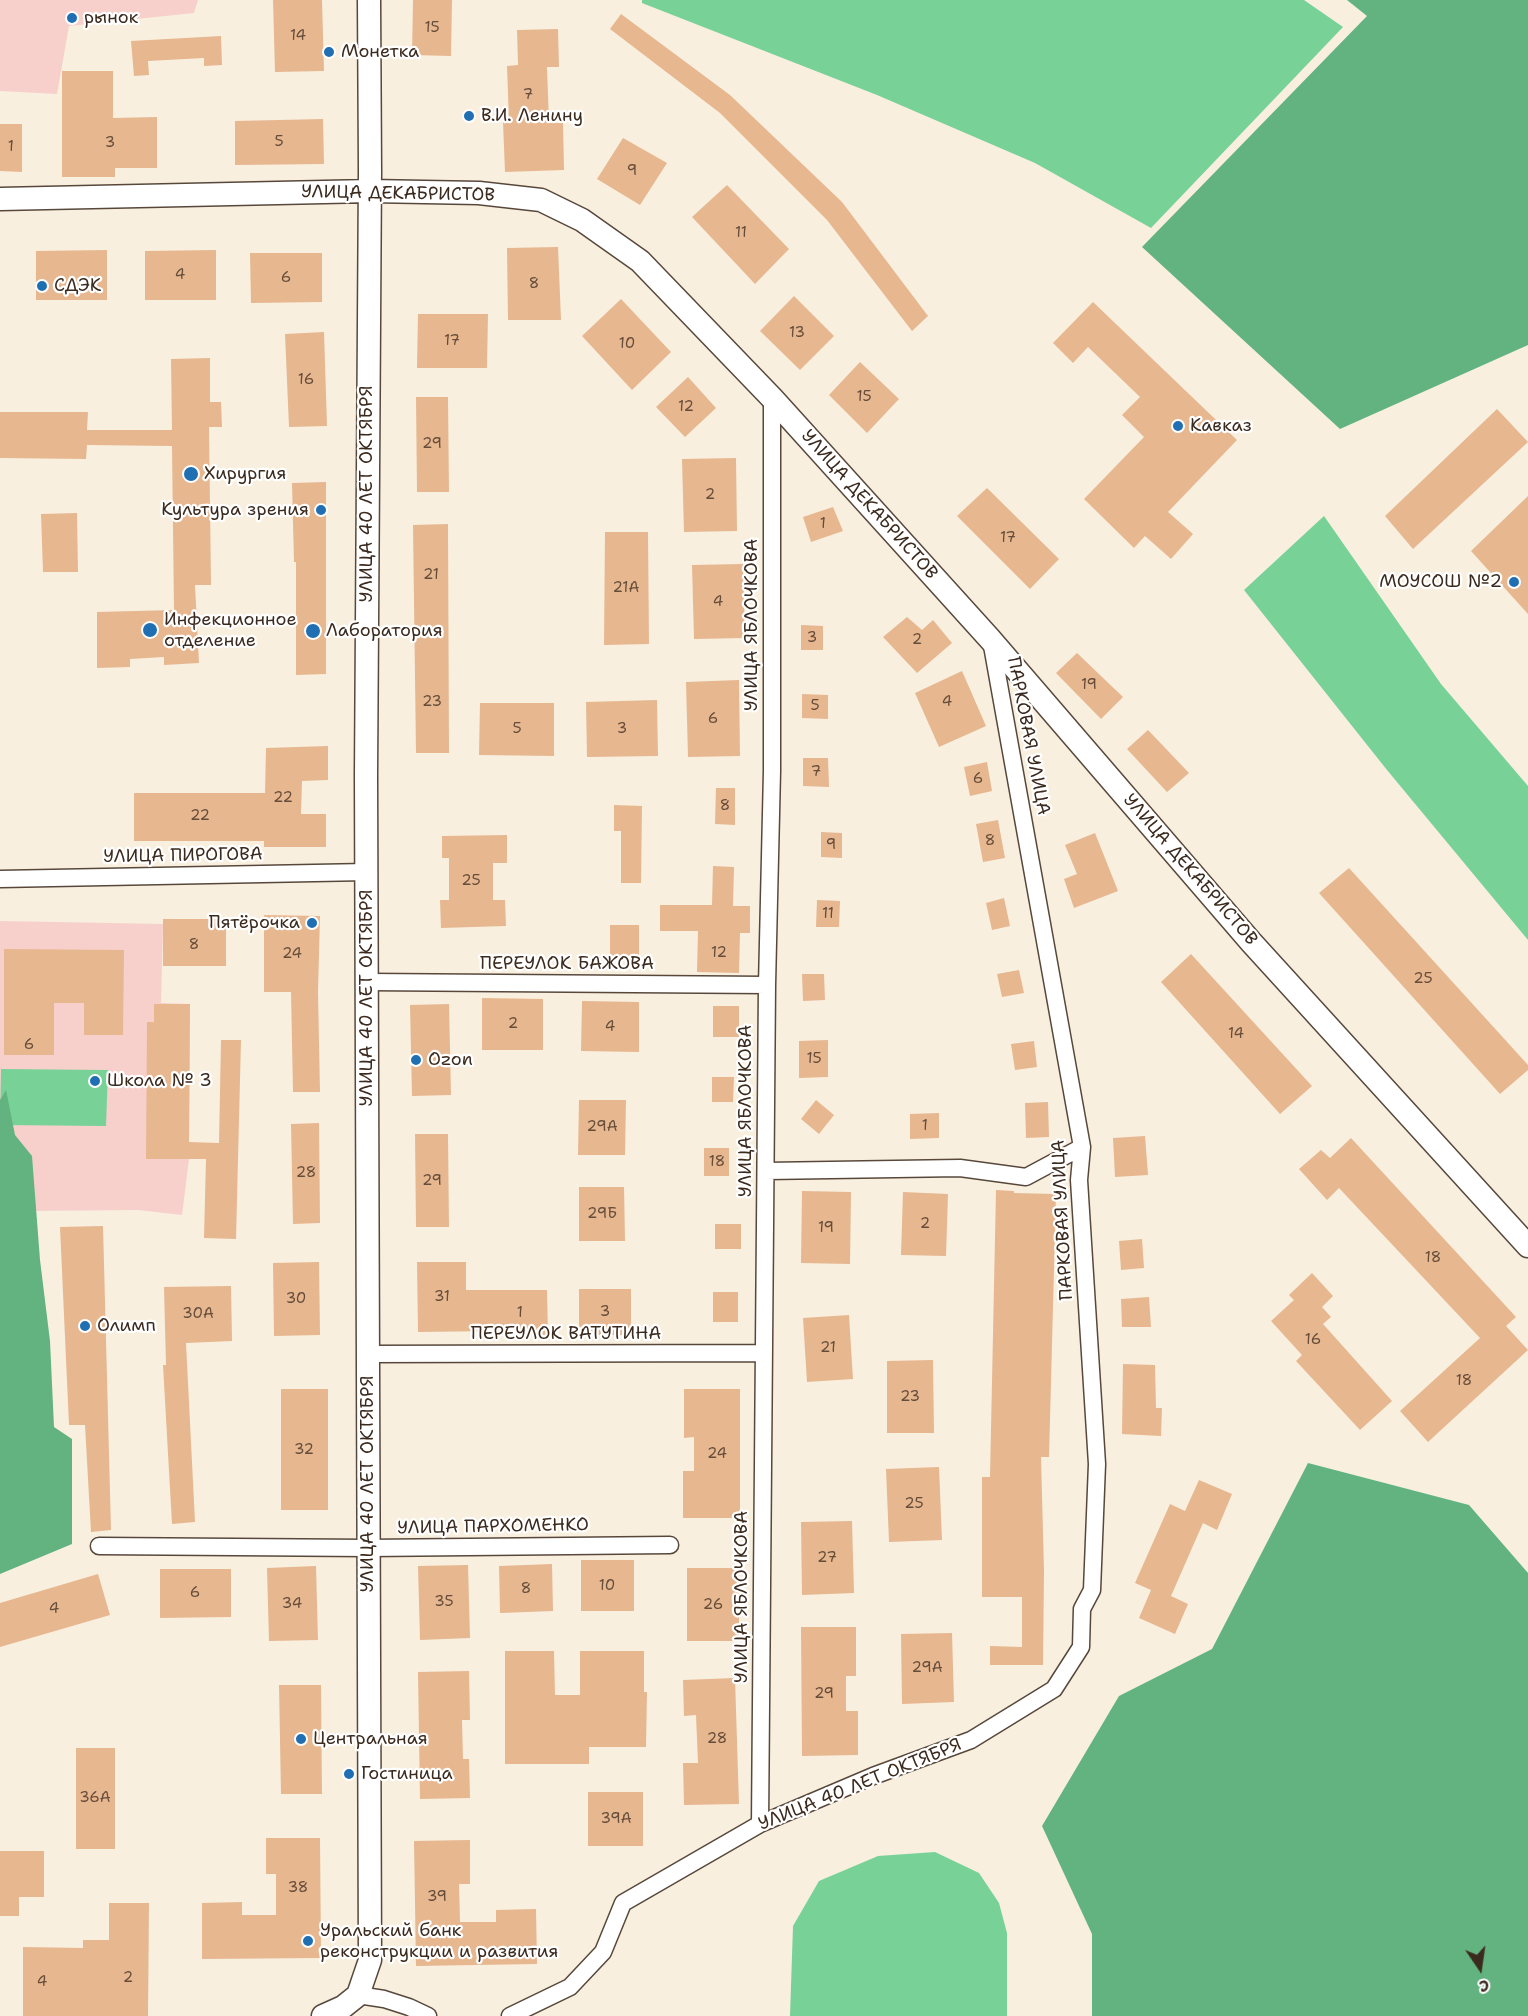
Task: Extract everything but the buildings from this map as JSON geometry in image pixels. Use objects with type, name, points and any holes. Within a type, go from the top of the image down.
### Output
[{"type":"street","name":"УЛИЦА 40 ЛЕТ ОКТЯБРЯ","points":[[358,1995],[370,1960],[367,982],[369,0]]},
{"type":"street","name":"УЛИЦА ДЕКАБРИСТОВ","points":[[0,199],[370,191],[479,193],[541,200],[582,220],[640,261],[772,398],[990,639],[1251,942],[1528,1246]]},
{"type":"street","name":"УЛИЦА ЯБЛОЧКОВА","points":[[760,1824],[767,985],[772,771],[772,398]]},
{"type":"street","name":"ПАРКОВАЯ УЛИЦА","points":[[990,639],[1082,1147],[1079,1180],[1097,1464],[1092,1590],[1082,1610],[1081,1647],[1054,1689]]},
{"type":"street","name":"УЛИЦА ПИРОГОВА","points":[[0,879],[367,872]]},
{"type":"street","name":"ПЕРЕУЛОК БАЖОВА","points":[[367,982],[767,985]]},
{"type":"street","points":[[765,1171],[960,1168],[1026,1178],[1082,1147]]},
{"type":"street","name":"ПЕРЕУЛОК ВАТУТИНА","points":[[368,1354],[764,1353]]},
{"type":"street","name":"УЛИЦА ПАРХОМЕНКО","points":[[99,1546],[368,1548],[670,1545]]},
{"type":"street","name":"УЛИЦА 40 ЛЕТ ОКТЯБРЯ","points":[[510,2016],[570,1987],[603,1952],[623,1903],[760,1824],[873,1776],[971,1740],[1054,1689]]},
{"type":"street","points":[[323,2016],[343,2007],[358,1995],[384,1999],[428,2016]]},
{"type":"shaded area","points":[[0,0],[198,0],[194,13],[69,26],[57,94],[0,91]]},
{"type":"shaded area","name":"Школа № 3","points":[[0,921],[163,924],[161,1003],[190,1004],[189,1159],[182,1215],[138,1210],[28,1211],[0,1197]]},
{"type":"green space","points":[[642,0],[1304,0],[1343,27],[1151,228],[1035,163],[877,95],[642,3]]},
{"type":"green space","points":[[1347,0],[1528,0],[1528,345],[1340,429],[1142,247],[1367,16]]},
{"type":"green space","points":[[1324,516],[1441,684],[1528,786],[1528,940],[1387,770],[1244,590]]},
{"type":"green space","points":[[1,1069],[108,1070],[106,1126],[0,1125]]},
{"type":"green space","points":[[6,1090],[15,1135],[32,1156],[40,1260],[50,1341],[54,1427],[72,1439],[72,1544],[0,1574],[0,1100]]},
{"type":"green space","points":[[1308,1463],[1469,1505],[1528,1573],[1528,2016],[1092,2016],[1092,1934],[1042,1826],[1119,1696],[1212,1649]]},
{"type":"green space","points":[[935,1852],[979,1873],[999,1903],[1007,1933],[1007,2016],[790,2016],[793,1926],[819,1881],[878,1856]]},
{"type":"place","name":"рынок","points":[[72,18]]},
{"type":"place","name":"Монетка","points":[[329,52]]},
{"type":"place","name":"В.И. Ленину","points":[[469,116]]},
{"type":"place","name":"СДЭК","points":[[42,286]]},
{"type":"place","name":"Кавказ","points":[[1178,426]]},
{"type":"place","name":"Хирургия","points":[[191,474]]},
{"type":"place","name":"Культура зрения","points":[[321,510]]},
{"type":"place","name":"МОУСОШ №2","points":[[1514,582]]},
{"type":"place","name":"Инфекционное отделение","points":[[150,630]]},
{"type":"place","name":"Лаборатория","points":[[313,631]]},
{"type":"place","name":"Пятёрочка","points":[[312,923]]},
{"type":"place","name":"Ozon","points":[[416,1060]]},
{"type":"place","name":"Школа № 3","points":[[95,1081]]},
{"type":"place","name":"Олимп","points":[[85,1326]]},
{"type":"place","name":"Центральная","points":[[301,1739]]},
{"type":"place","name":"Гостиница","points":[[349,1774]]},
{"type":"place","name":"Уральский банк реконструкции и развития","points":[[308,1941]]}]
